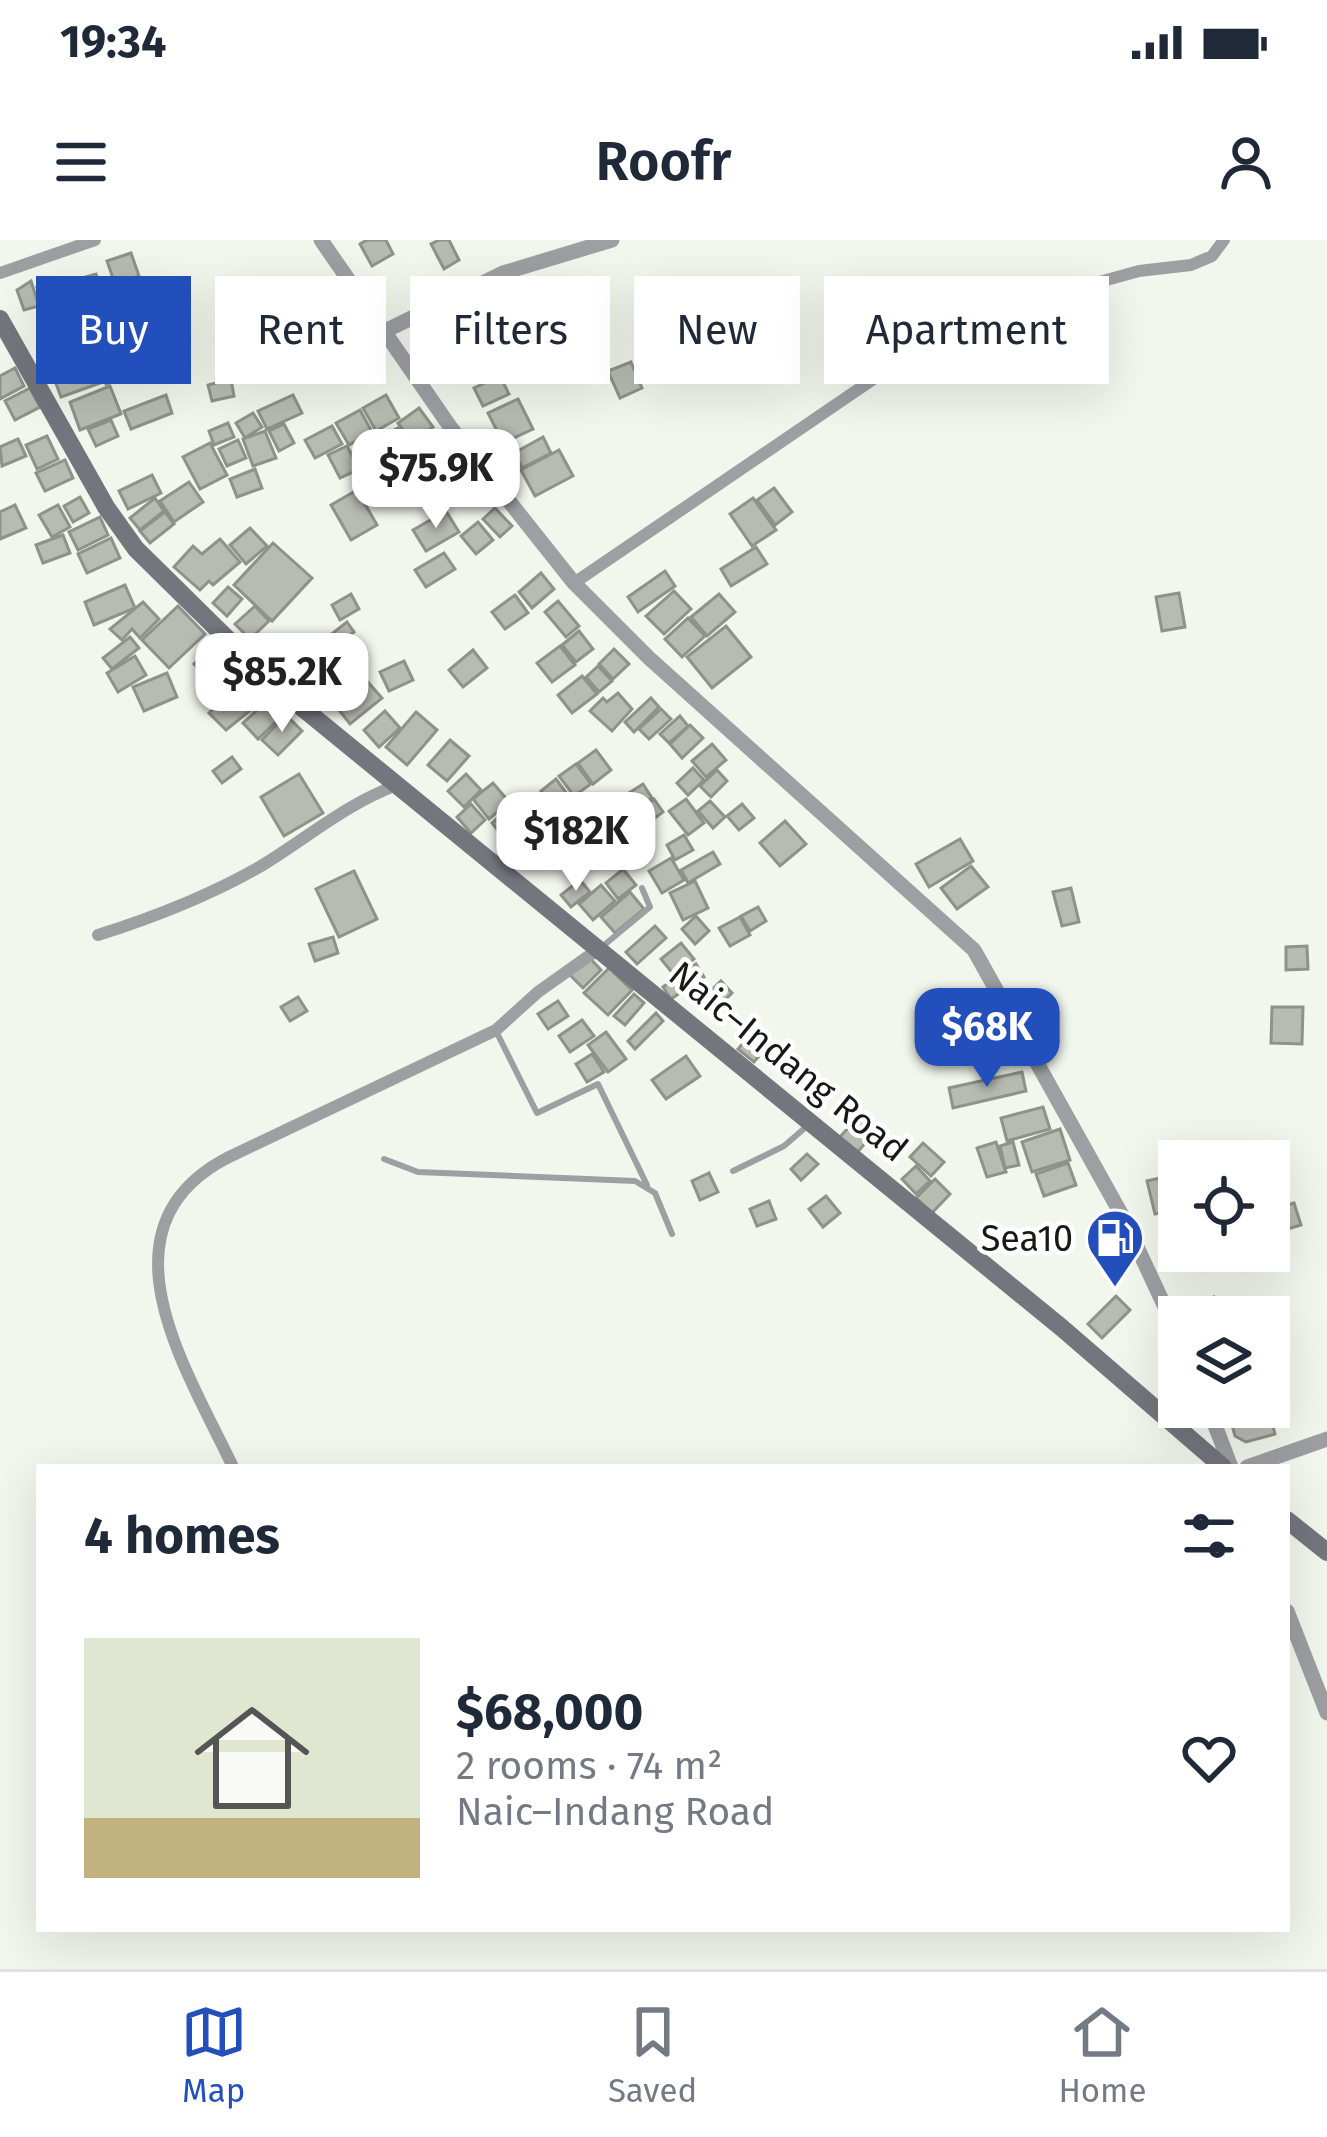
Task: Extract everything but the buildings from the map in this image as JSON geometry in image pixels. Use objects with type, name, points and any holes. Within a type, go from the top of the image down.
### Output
[{"type":"main road","name":"Naic–Indang Road","points":[[0,320],[96,489],[136,549],[272,683],[1223,1464]]},
{"type":"main road","points":[[1290,1522],[1327,1552]]},
{"type":"street","points":[[0,273],[95,240]]},
{"type":"street","points":[[321,240],[451,428],[574,583],[649,658],[974,950],[1124,1219],[1160,1296]]},
{"type":"street","points":[[387,330],[503,273],[611,240]]},
{"type":"street","points":[[574,583],[872,380],[880,368],[883,330],[890,322],[923,310],[1038,299],[1139,271],[1191,265],[1211,256],[1223,240]]},
{"type":"street","points":[[98,934],[185,904],[261,866],[363,798],[397,785]]},
{"type":"street","points":[[231,1464],[178,1347],[161,1292],[157,1246],[167,1209],[190,1181],[214,1165],[496,1030],[538,992],[600,949]]},
{"type":"street","points":[[1215,1428],[1226,1464]]},
{"type":"street","points":[[1256,1464],[1327,1439]]},
{"type":"street","points":[[1290,1619],[1327,1713]]},
{"type":"lane","points":[[600,949],[650,907],[642,888]]},
{"type":"lane","points":[[496,1030],[537,1113],[598,1084],[672,1234]]},
{"type":"lane","points":[[733,1171],[784,1146],[811,1122]]},
{"type":"lane","points":[[384,1159],[418,1172],[647,1185]]},
{"type":"place","name":"Sea10","points":[[1115,1289]]}]
